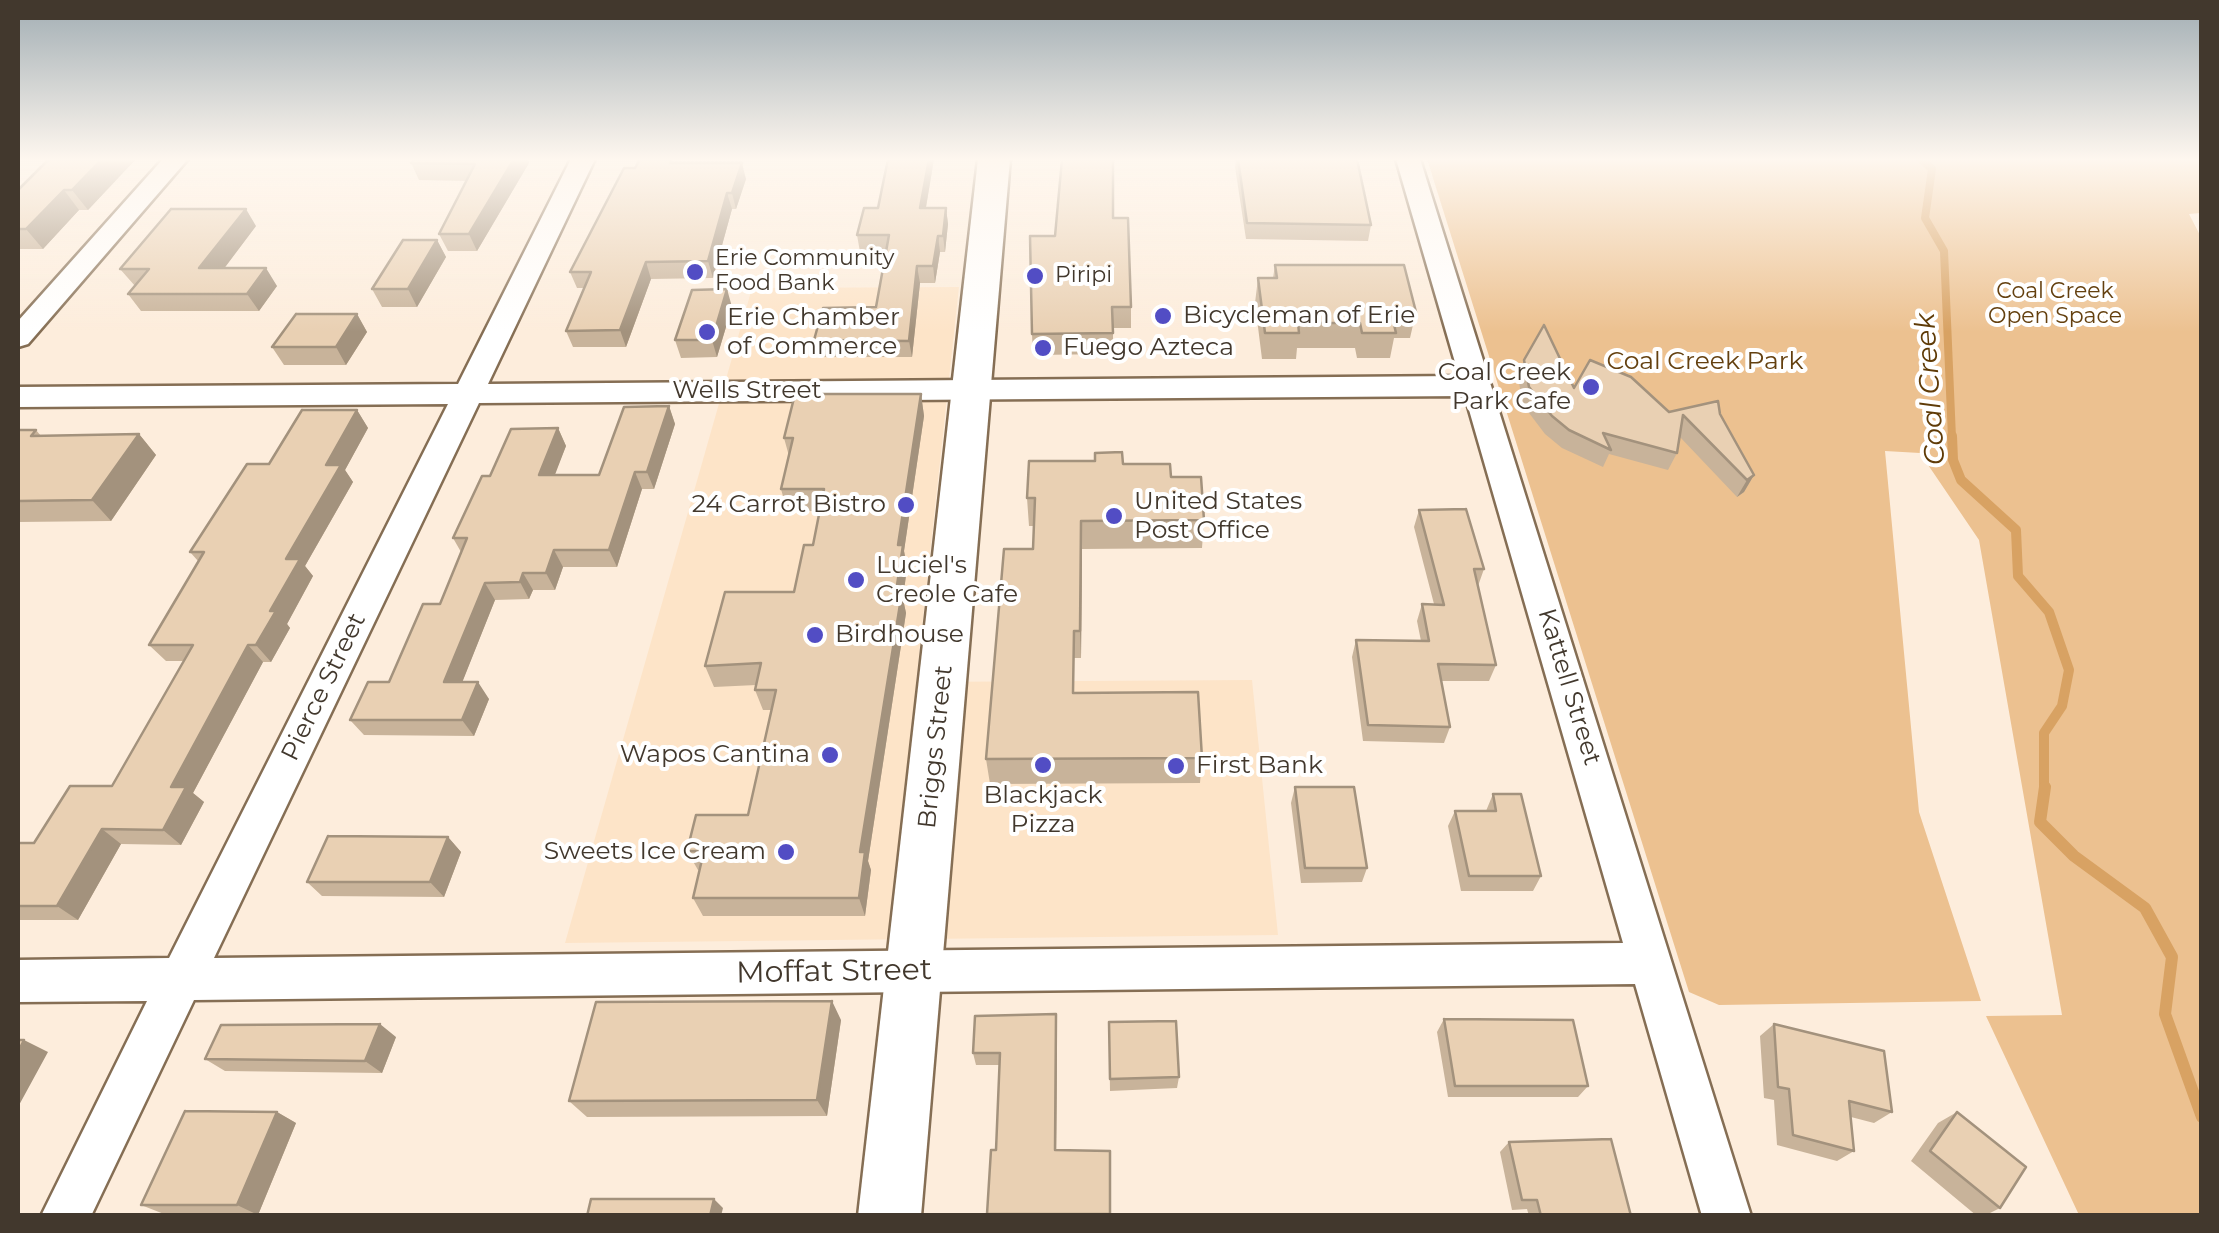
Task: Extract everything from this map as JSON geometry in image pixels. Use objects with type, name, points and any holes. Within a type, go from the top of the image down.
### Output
[{"type":"street","points":[[18,338],[125,217]]},
{"type":"street","name":"Pierce Street","points":[[65,1216],[554,217]]},
{"type":"street","name":"Briggs Street","points":[[890,1216],[988,217]]},
{"type":"street","name":"Kattell Street","points":[[1425,217],[1727,1216]]},
{"type":"street","name":"Wells Street","points":[[18,397],[1476,386]]},
{"type":"street","name":"Moffat Street","points":[[18,982],[1651,963]]},
{"type":"shaded area","points":[[959,287],[916,682],[1252,680],[1278,935],[565,943],[752,288]]},
{"type":"green space","points":[[1445,217],[2190,217],[2202,239],[2201,1215],[2079,1215],[1986,1016],[2062,1015],[1979,540],[1920,453],[1885,451],[1919,812],[1981,1001],[1719,1005],[1689,992]]},
{"type":"building","points":[[18,217],[38,217],[26,229],[18,229]]},
{"type":"building","points":[[165,217],[240,217],[199,268],[266,268],[247,294],[128,294],[149,269],[120,269]]},
{"type":"building","points":[[448,217],[479,217],[469,234],[439,234]]},
{"type":"building","points":[[599,217],[720,217],[708,261],[646,262],[620,330],[566,331],[591,272],[570,272]]},
{"type":"building","points":[[862,217],[945,217],[933,266],[917,266],[909,341],[814,340],[823,308],[876,307],[889,235],[857,235]]},
{"type":"building","points":[[1057,217],[1128,218],[1131,307],[1112,307],[1113,333],[1032,334],[1030,236],[1055,236]]},
{"type":"building","points":[[1246,217],[1369,217],[1371,225],[1247,223]]},
{"type":"building","points":[[403,240],[437,240],[408,289],[372,289]]},
{"type":"building","points":[[1275,265],[1404,265],[1416,312],[1391,312],[1396,333],[1362,333],[1360,323],[1298,323],[1299,333],[1265,333],[1258,278],[1277,278]]},
{"type":"building","points":[[727,289],[712,340],[675,340],[692,290]]},
{"type":"building","points":[[296,314],[357,314],[336,347],[272,347]]},
{"type":"building","points":[[1544,325],[1574,388],[1590,360],[1631,377],[1669,412],[1718,401],[1720,414],[1754,475],[1747,480],[1683,415],[1677,453],[1603,433],[1611,450],[1569,430],[1529,387],[1524,360]]},
{"type":"building","points":[[795,394],[921,394],[898,545],[903,545],[896,592],[902,592],[860,852],[865,852],[859,898],[693,898],[704,851],[687,851],[696,815],[748,815],[776,690],[755,690],[761,663],[705,666],[725,592],[794,592],[804,545],[813,545],[824,489],[781,489],[793,438],[784,438]]},
{"type":"building","points":[[669,406],[647,472],[635,472],[609,550],[554,550],[546,573],[523,573],[520,582],[485,583],[444,682],[478,682],[462,720],[350,720],[368,682],[389,682],[423,604],[440,604],[467,538],[453,538],[482,476],[490,476],[511,429],[558,428],[539,475],[599,475],[624,407]]},
{"type":"building","points":[[302,410],[357,410],[326,465],[341,465],[286,559],[300,559],[270,611],[276,611],[256,645],[248,645],[171,787],[186,787],[163,830],[102,829],[57,906],[18,906],[18,843],[34,843],[70,786],[112,786],[193,645],[149,645],[204,552],[190,552],[247,464],[269,464]]},
{"type":"building","points":[[18,430],[36,430],[31,436],[139,434],[92,500],[18,501]]},
{"type":"building","points":[[1122,452],[1123,464],[1170,464],[1171,477],[1201,477],[1204,520],[1081,521],[1080,631],[1074,631],[1073,693],[1198,692],[1202,758],[986,759],[1004,549],[1033,549],[1035,498],[1027,498],[1029,461],[1095,461],[1095,453]]},
{"type":"building","points":[[1466,509],[1484,569],[1474,569],[1496,665],[1438,664],[1450,727],[1368,725],[1356,640],[1429,641],[1422,604],[1444,605],[1419,510]]},
{"type":"building","points":[[1295,787],[1354,787],[1367,868],[1305,868]]},
{"type":"building","points":[[1493,794],[1521,794],[1541,876],[1469,876],[1455,811],[1496,811]]},
{"type":"building","points":[[328,836],[448,837],[430,882],[307,882]]},
{"type":"building","points":[[832,1001],[817,1100],[569,1101],[596,1002]]},
{"type":"building","points":[[1056,1014],[1055,1150],[1110,1151],[1110,1214],[987,1214],[991,1150],[996,1150],[1000,1053],[973,1053],[975,1016]]},
{"type":"building","points":[[1444,1019],[1573,1020],[1588,1086],[1455,1086]]},
{"type":"building","points":[[1176,1021],[1179,1077],[1110,1079],[1109,1022]]},
{"type":"building","points":[[380,1024],[365,1061],[205,1059],[221,1025]]},
{"type":"building","points":[[1774,1024],[1884,1051],[1892,1112],[1849,1101],[1854,1151],[1793,1135],[1789,1089],[1778,1087]]},
{"type":"building","points":[[185,1111],[277,1112],[237,1205],[141,1205]]},
{"type":"building","points":[[1957,1112],[2026,1167],[2000,1208],[1930,1151]]},
{"type":"building","points":[[1611,1139],[1631,1216],[1541,1216],[1537,1200],[1522,1200],[1509,1142]]},
{"type":"building","points":[[591,1199],[714,1199],[710,1216],[587,1216]]},
{"type":"waterway","name":"Coal Creek","points":[[1925,217],[1944,251],[1952,438]]},
{"type":"waterway","name":"Coal Creek","points":[[1952,436],[1953,460],[1961,480],[2016,530],[2018,576],[2049,612],[2069,670],[2062,706],[2044,733],[2044,789]]},
{"type":"waterway","name":"Coal Creek","points":[[2045,787],[2040,822],[2074,856],[2145,908],[2172,957],[2165,1014],[2202,1117]]},
{"type":"place","name":"Erie Community Food Bank","points":[[695,272]]},
{"type":"place","name":"Piripi","points":[[1035,276]]},
{"type":"place","name":"Bicycleman of Erie","points":[[1163,316]]},
{"type":"place","name":"Erie Chamber of Commerce","points":[[707,332]]},
{"type":"place","name":"Fuego Azteca","points":[[1043,348]]},
{"type":"place","name":"Coal Creek Park Cafe","points":[[1591,387]]},
{"type":"place","name":"24 Carrot Bistro","points":[[906,505]]},
{"type":"place","name":"United States Post Office","points":[[1114,516]]},
{"type":"place","name":"Luciel's Creole Cafe","points":[[856,580]]},
{"type":"place","name":"Birdhouse","points":[[815,635]]},
{"type":"place","name":"Wapos Cantina","points":[[830,755]]},
{"type":"place","name":"Blackjack Pizza","points":[[1043,765]]},
{"type":"place","name":"First Bank","points":[[1176,766]]},
{"type":"place","name":"Sweets Ice Cream","points":[[786,852]]},
{"type":"park label","name":"Coal Creek Open Space","points":[[2055,304]]},
{"type":"park label","name":"Coal Creek Park","points":[[1705,362]]}]
